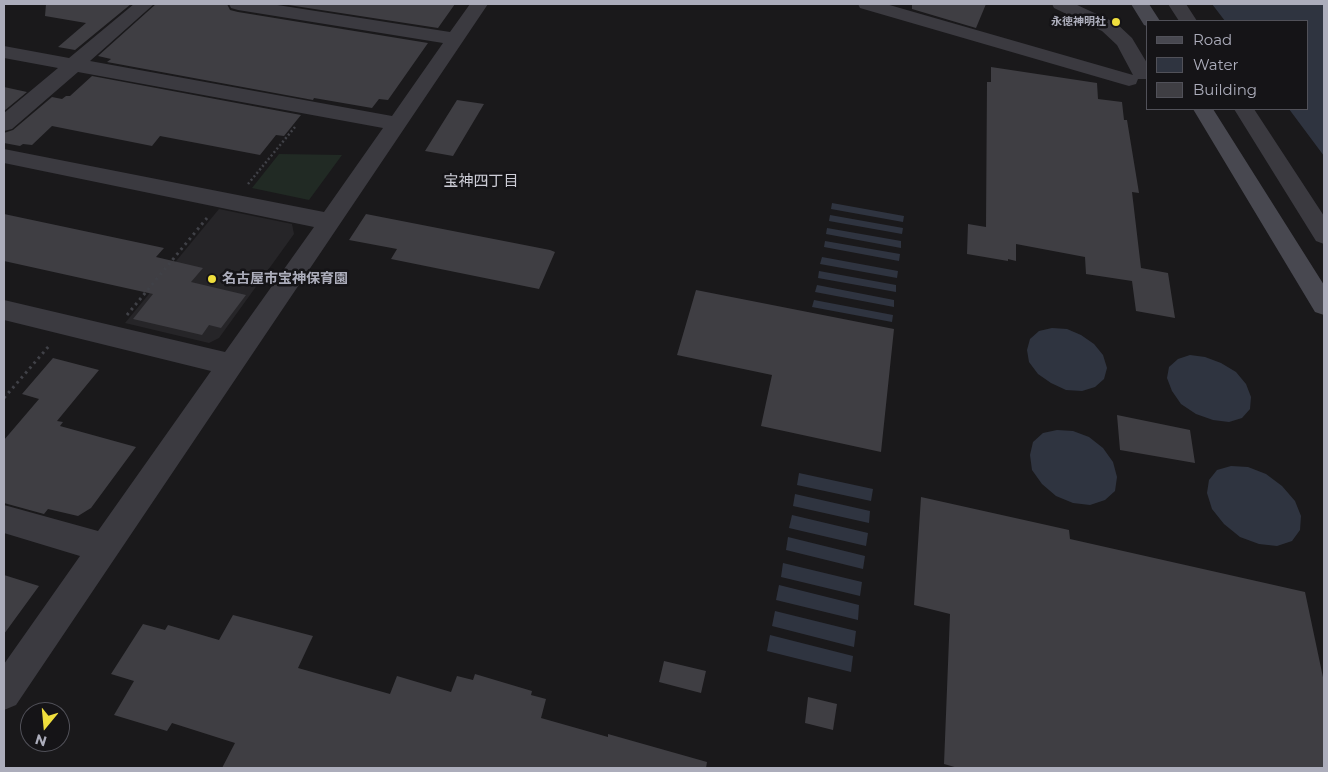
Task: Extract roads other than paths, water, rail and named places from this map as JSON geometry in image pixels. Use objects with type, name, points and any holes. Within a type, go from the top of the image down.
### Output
[{"type":"street","points":[[4,124],[77,64],[145,4]]},
{"type":"street","points":[[238,4],[456,38]]},
{"type":"street","points":[[4,693],[398,124],[478,4]]},
{"type":"street","points":[[868,4],[1136,77],[1125,42],[1109,27],[1061,4]]},
{"type":"street","points":[[1140,4],[1150,20]]},
{"type":"street","points":[[1177,4],[1187,20]]},
{"type":"street","points":[[4,52],[398,124]]},
{"type":"street","points":[[1204,110],[1287,248],[1324,305]]},
{"type":"street","points":[[1245,110],[1324,235]]},
{"type":"street","points":[[4,156],[330,222]]},
{"type":"street","points":[[4,310],[231,365]]},
{"type":"street","points":[[4,519],[104,548]]},
{"type":"water","points":[[1212,4],[1324,4],[1324,156],[1290,110],[1308,110],[1308,20],[1224,20]]},
{"type":"water","points":[[832,203],[904,216],[903,222],[831,209]]},
{"type":"water","points":[[830,215],[903,228],[902,234],[829,221]]},
{"type":"water","points":[[827,228],[901,241],[901,248],[826,234]]},
{"type":"water","points":[[825,241],[900,254],[899,261],[824,247]]},
{"type":"water","points":[[822,257],[898,271],[897,278],[820,264]]},
{"type":"water","points":[[819,271],[896,285],[896,292],[818,278]]},
{"type":"water","points":[[817,285],[894,300],[894,307],[815,292]]},
{"type":"water","points":[[814,300],[893,315],[892,322],[812,307]]},
{"type":"water","points":[[1052,328],[1067,329],[1081,335],[1094,344],[1103,355],[1107,368],[1104,379],[1095,387],[1082,391],[1066,390],[1038,374],[1029,362],[1027,350],[1030,339],[1039,331]]},
{"type":"water","points":[[1190,355],[1205,357],[1221,363],[1236,372],[1246,384],[1251,397],[1250,409],[1242,418],[1229,422],[1213,420],[1196,414],[1181,404],[1172,391],[1167,378],[1169,367],[1178,359]]},
{"type":"water","points":[[1057,430],[1073,431],[1089,437],[1103,448],[1113,462],[1117,477],[1115,491],[1105,500],[1090,505],[1073,503],[1056,496],[1042,484],[1032,470],[1030,455],[1033,442],[1043,433]]},
{"type":"water","points":[[1231,466],[1248,467],[1266,474],[1282,486],[1295,501],[1301,516],[1300,530],[1292,541],[1277,546],[1259,544],[1240,537],[1224,524],[1212,509],[1207,493],[1209,480],[1217,470]]},
{"type":"water","points":[[799,473],[873,489],[871,501],[797,485]]},
{"type":"water","points":[[795,494],[870,511],[869,523],[793,506]]},
{"type":"water","points":[[792,515],[868,533],[866,546],[789,528]]},
{"type":"water","points":[[788,537],[865,556],[863,569],[786,550]]},
{"type":"water","points":[[783,563],[862,582],[860,596],[781,577]]},
{"type":"water","points":[[779,585],[859,605],[858,620],[776,600]]},
{"type":"water","points":[[775,611],[856,631],[854,647],[772,626]]},
{"type":"water","points":[[770,635],[853,656],[851,672],[767,651]]},
{"type":"place","name":"永徳神明社","points":[[1116,22]]},
{"type":"place","name":"名古屋市宝神保育園","points":[[212,279]]},
{"type":"district","name":"宝神四丁目","points":[[481,182]]}]
